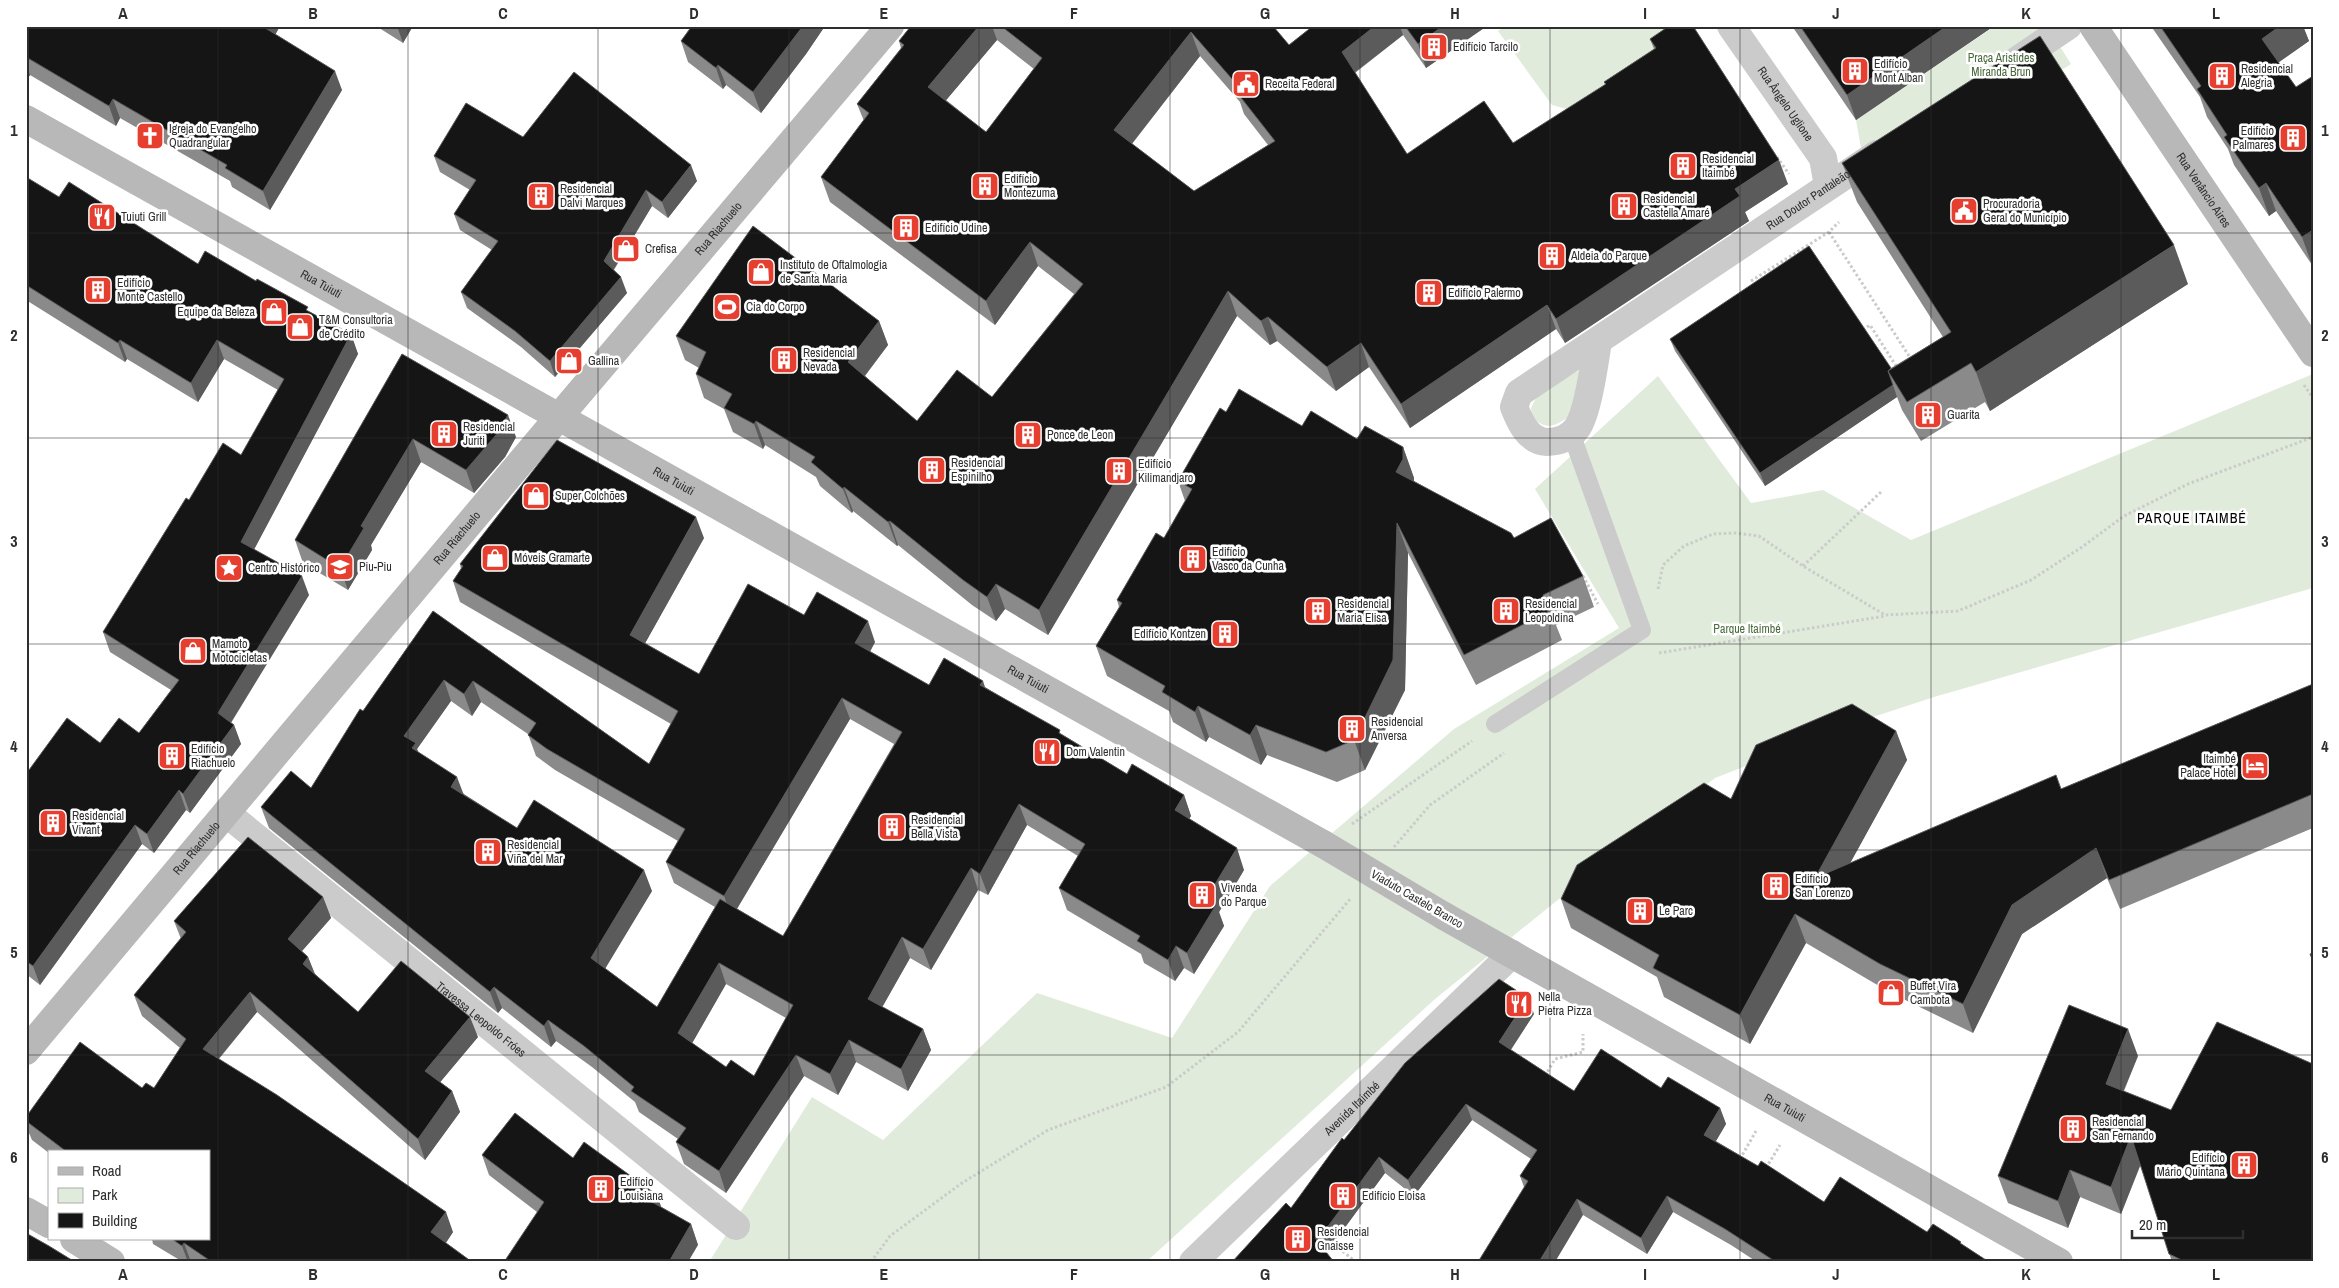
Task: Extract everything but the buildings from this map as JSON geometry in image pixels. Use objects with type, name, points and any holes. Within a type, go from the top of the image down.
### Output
[{"type":"street","name":"Rua Riachuelo","points":[[26,1051],[890,26]]},
{"type":"street","name":"Rua Ângelo Uglione","points":[[1731,26],[1824,158],[1828,186]]},
{"type":"street","points":[[1993,76],[2068,26]]},
{"type":"street","name":"Rua Venâncio Aires","points":[[2093,26],[2313,353]]},
{"type":"street","name":"Rua Tuiuti","points":[[26,119],[1323,844]]},
{"type":"street","name":"Rua Doutor Pantaleão","points":[[1571,433],[1559,442],[1542,442],[1524,430],[1514,407],[1519,393],[1896,141]]},
{"type":"street","points":[[1571,433],[1577,428],[1587,399],[1598,341]]},
{"type":"street","name":"Travessa Leopoldo Fróes","points":[[226,813],[736,1226]]},
{"type":"street","name":"Viaduto Castelo Branco","points":[[1323,844],[1512,954]]},
{"type":"street","name":"Rua Tuiuti","points":[[1512,954],[2059,1262]]},
{"type":"street","name":"Avenida Itaimbé","points":[[1193,1262],[1512,954]]},
{"type":"street","points":[[26,1211],[48,1223]]},
{"type":"street","points":[[76,1240],[111,1262]]},
{"type":"lane","points":[[1494,724],[1647,626],[1571,433]]},
{"type":"path","points":[[1772,150],[1794,181]]},
{"type":"path","points":[[1747,284],[1829,232],[1840,221]]},
{"type":"path","points":[[1829,232],[1912,362]]},
{"type":"path","points":[[1862,330],[1870,325],[1899,370]]},
{"type":"path","points":[[1885,616],[1803,566],[1759,536],[1735,533],[1713,534],[1684,546],[1663,565],[1647,626],[1644,656],[1885,616],[1958,611],[2031,580],[2082,547],[2124,516],[2188,484],[2313,437]]},
{"type":"path","points":[[1803,566],[1881,492]]},
{"type":"path","points":[[1583,576],[1598,604]]},
{"type":"path","points":[[1323,844],[1494,724]]},
{"type":"path","points":[[1392,850],[1430,805],[1508,750]]},
{"type":"path","points":[[871,1262],[890,1236],[962,1183],[1048,1130],[1166,1087],[1238,1032],[1355,894]]},
{"type":"path","points":[[1541,1083],[1555,1059],[1583,1052],[1583,1034]]},
{"type":"path","points":[[1736,1166],[1756,1131]]},
{"type":"path","points":[[1766,1169],[1780,1145]]},
{"type":"path","points":[[1326,1238],[1356,1262]]},
{"type":"green space","points":[[1505,26],[1689,26],[1692,30],[1567,109],[1552,105],[1498,31]]},
{"type":"green space","name":"Praça Aristides Miranda Brun","points":[[1995,26],[2047,26],[2071,64],[1869,193],[1856,120]]},
{"type":"green space","points":[[1583,368],[1569,417],[1550,426],[1546,426],[1532,418],[1531,408],[1538,394]]},
{"type":"green space","name":"Parque Itaimbé","points":[[2313,374],[2313,588],[1934,697],[1873,717],[1715,778],[1554,903],[1435,999],[1146,1262],[709,1262],[812,1097],[883,1140],[1037,993],[1172,1038],[1270,886],[1454,729],[1619,628],[1535,489],[1658,376],[1751,503],[1823,490],[1911,540]]},
{"type":"place","name":"Edifício Tarcilo","points":[[1434,47]]},
{"type":"place","name":"Edifício Mont Alban","points":[[1855,71]]},
{"type":"place","name":"Residencial Alegria","points":[[2222,76]]},
{"type":"place","name":"Receita Federal","points":[[1246,84]]},
{"type":"place","name":"Igreja do Evangelho Quadrangular","points":[[150,136]]},
{"type":"place","name":"Edifício Palmares","points":[[2293,138]]},
{"type":"place","name":"Residencial Itaimbé","points":[[1683,166]]},
{"type":"place","name":"Edifício Montezuma","points":[[985,186]]},
{"type":"place","name":"Residencial Dalvi Marques","points":[[541,196]]},
{"type":"place","name":"Residencial Castella Amaré","points":[[1624,206]]},
{"type":"place","name":"Procuradoria Geral do Município","points":[[1964,211]]},
{"type":"place","name":"Tuiuti Grill","points":[[102,217]]},
{"type":"place","name":"Edifício Udine","points":[[906,228]]},
{"type":"place","name":"Crefisa","points":[[626,249]]},
{"type":"place","name":"Aldeia do Parque","points":[[1552,256]]},
{"type":"place","name":"Instituto de Oftalmologia de Santa Maria","points":[[761,272]]},
{"type":"place","name":"Edifício Monte Castello","points":[[98,290]]},
{"type":"place","name":"Edifício Palermo","points":[[1429,293]]},
{"type":"place","name":"Cia do Corpo","points":[[727,307]]},
{"type":"place","name":"Equipe da Beleza","points":[[274,312]]},
{"type":"place","name":"T&M Consultoria de Crédito","points":[[300,327]]},
{"type":"place","name":"Residencial Nevada","points":[[784,360]]},
{"type":"place","name":"Gallina","points":[[569,361]]},
{"type":"place","name":"Guarita","points":[[1928,415]]},
{"type":"place","name":"Residencial Juriti","points":[[444,434]]},
{"type":"place","name":"Ponce de Leon","points":[[1028,435]]},
{"type":"place","name":"Residencial Espinilho","points":[[932,470]]},
{"type":"place","name":"Edifício Kilimandjaro","points":[[1119,471]]},
{"type":"place","name":"Super Colchões","points":[[536,496]]},
{"type":"place","name":"Móveis Gramarte","points":[[495,558]]},
{"type":"place","name":"Edifício Vasco da Cunha","points":[[1193,559]]},
{"type":"place","name":"Piu-Piu","points":[[340,567]]},
{"type":"place","name":"Centro Histórico","points":[[229,568]]},
{"type":"place","name":"Residencial Maria Elisa","points":[[1318,611]]},
{"type":"place","name":"Residencial Leopoldina","points":[[1506,611]]},
{"type":"place","name":"Edifício Kontzen","points":[[1225,634]]},
{"type":"place","name":"Mamoto Motocicletas","points":[[193,651]]},
{"type":"place","name":"Residencial Anversa","points":[[1352,729]]},
{"type":"place","name":"Dom Valentin","points":[[1047,752]]},
{"type":"place","name":"Edifício Riachuelo","points":[[172,756]]},
{"type":"place","name":"Itaimbé Palace Hotel","points":[[2255,766]]},
{"type":"place","name":"Residencial Vivant","points":[[53,823]]},
{"type":"place","name":"Residencial Bella Vista","points":[[892,827]]},
{"type":"place","name":"Residencial Viña del Mar","points":[[488,852]]},
{"type":"place","name":"Edifício San Lorenzo","points":[[1776,886]]},
{"type":"place","name":"Vivenda do Parque","points":[[1202,895]]},
{"type":"place","name":"Le Parc","points":[[1640,911]]},
{"type":"place","name":"Buffet Vira Cambota","points":[[1891,993]]},
{"type":"place","name":"Nella Pietra Pizza","points":[[1519,1004]]},
{"type":"place","name":"Residencial San Fernando","points":[[2073,1129]]},
{"type":"place","name":"Edifício Mário Quintana","points":[[2244,1165]]},
{"type":"place","name":"Edifício Louisiana","points":[[601,1189]]},
{"type":"place","name":"Edifício Eloisa","points":[[1343,1196]]},
{"type":"place","name":"Residencial Gnaisse","points":[[1298,1239]]},
{"type":"district","name":"PARQUE ITAIMBÉ","points":[[2192,518]]}]
